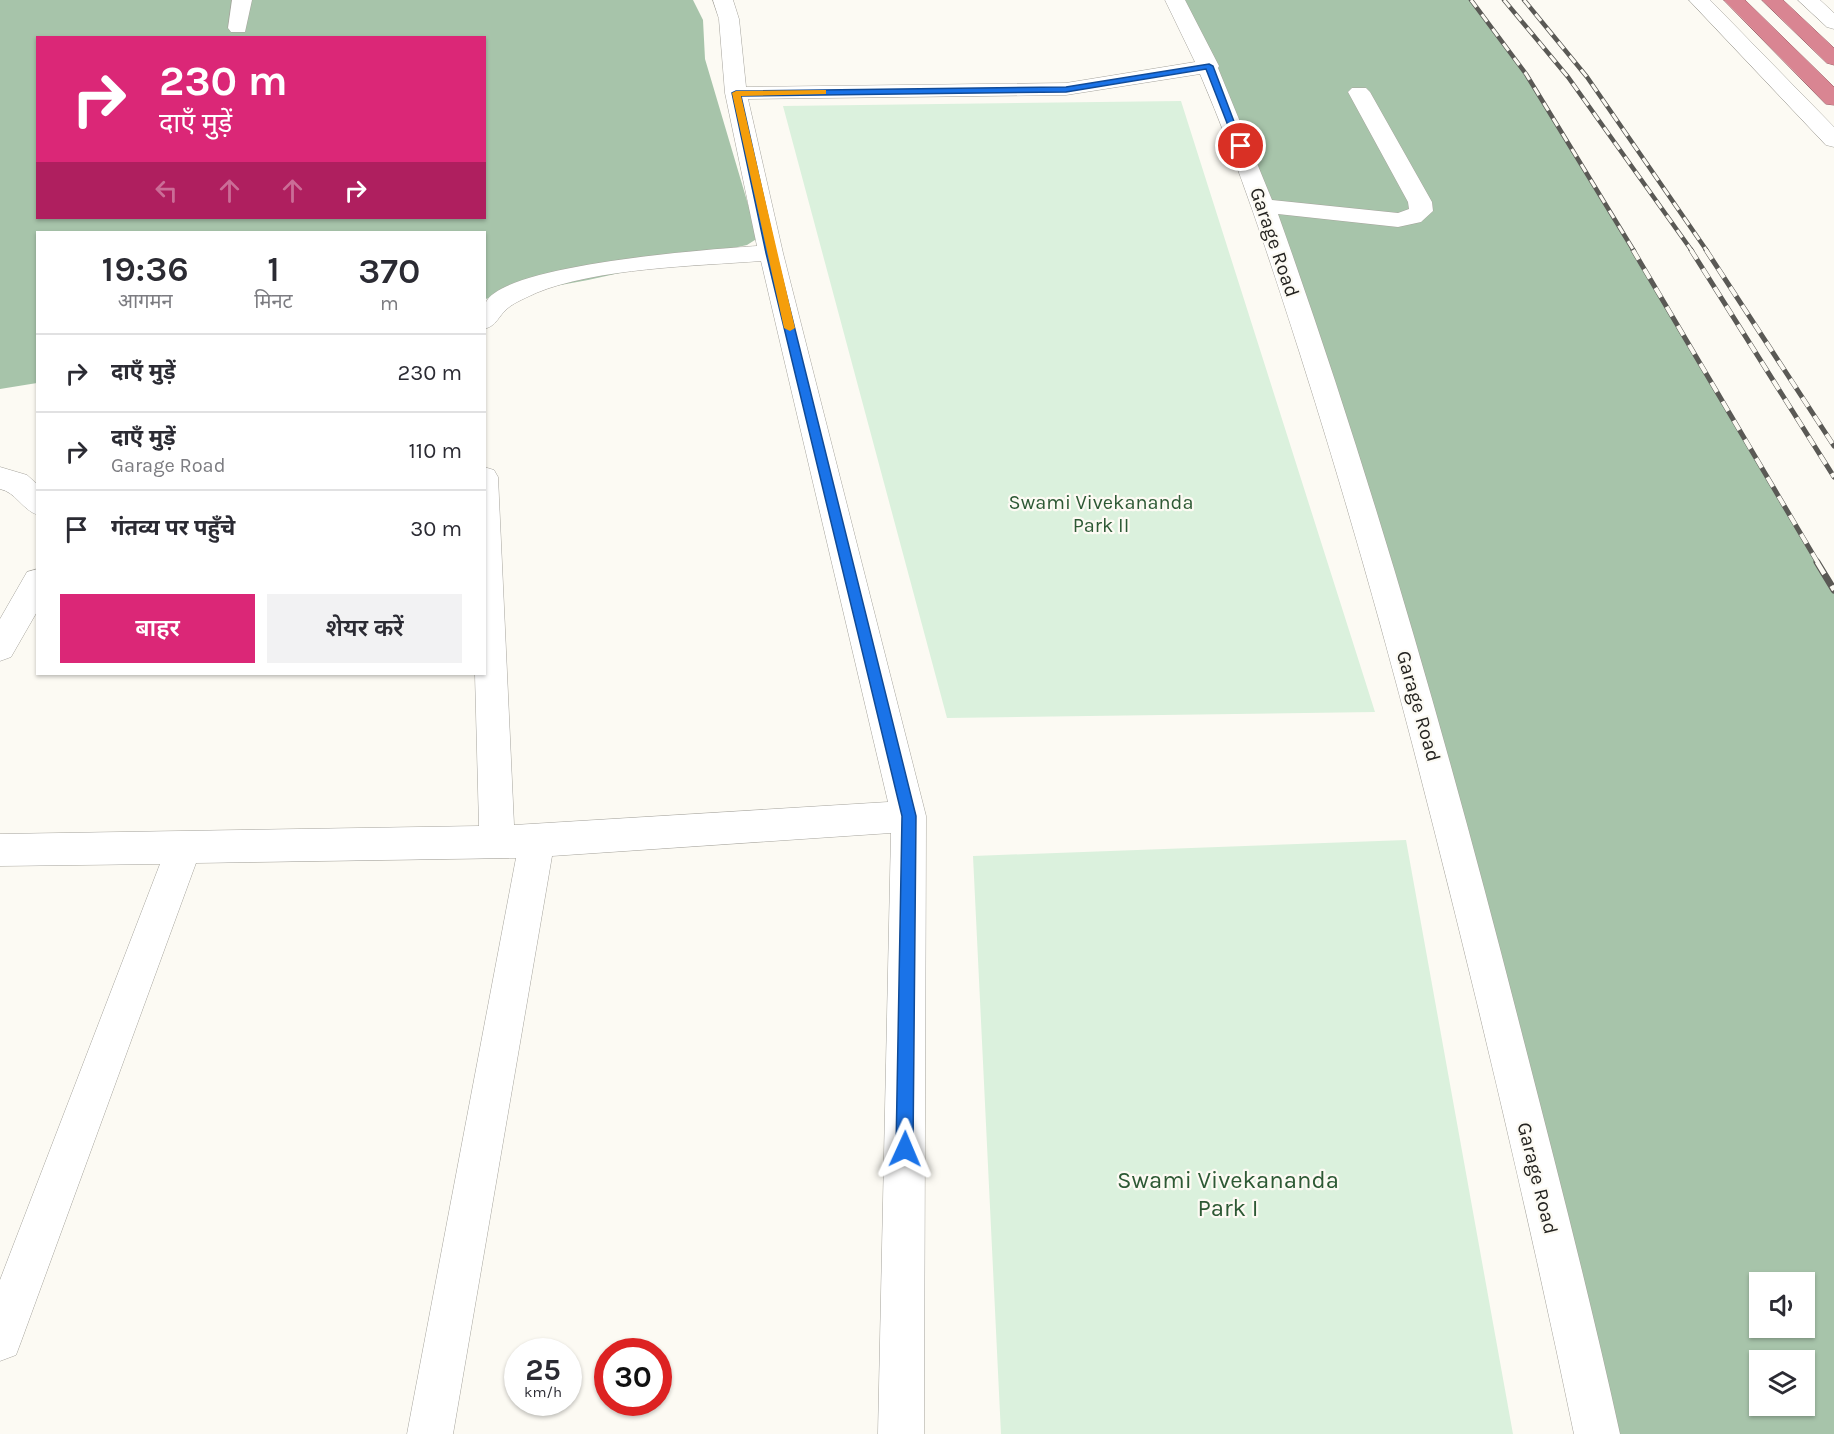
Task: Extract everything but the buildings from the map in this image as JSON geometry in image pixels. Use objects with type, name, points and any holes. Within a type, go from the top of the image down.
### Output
[{"type":"highway","points":[[1734,0],[1834,99]]},
{"type":"highway","points":[[1772,0],[1834,59]]},
{"type":"street","points":[[238,28],[242,0]]},
{"type":"street","points":[[723,0],[729,19],[736,93],[771,253],[909,816],[901,1434]]},
{"type":"street","name":"Garage Road","points":[[1175,0],[1209,66],[1265,206],[1362,507],[1430,741],[1571,1311],[1597,1434]]},
{"type":"street","points":[[1699,0],[1834,140]]},
{"type":"street","points":[[1808,0],[1834,23]]},
{"type":"street","points":[[736,93],[1066,89],[1209,66]]},
{"type":"street","points":[[1265,206],[1398,220],[1413,217],[1421,211],[1420,202],[1359,92]]},
{"type":"street","points":[[486,318],[495,304],[508,294],[584,273],[614,267],[771,253]]},
{"type":"street","points":[[0,478],[17,482],[36,502]]},
{"type":"street","points":[[486,533],[497,842]]},
{"type":"street","points":[[0,648],[36,585]]},
{"type":"street","points":[[0,850],[537,841],[909,816]]},
{"type":"street","points":[[430,1434],[537,841]]},
{"type":"street","points":[[0,1339],[184,846]]},
{"type":"green space","points":[[0,0],[693,0],[703,20],[705,59],[758,238],[747,245],[588,280],[486,299],[486,231],[36,231],[36,383],[0,389]]},
{"type":"green space","points":[[1175,0],[1471,0],[1526,74],[1650,277],[1834,590],[1834,1434],[1584,1434],[1430,741],[1265,206]]},
{"type":"green space","name":"Swami Vivekananda Park II","points":[[1181,101],[1375,712],[947,718],[783,106]]},
{"type":"green space","name":"Swami Vivekananda Park I","points":[[1406,840],[1513,1434],[1001,1434],[973,856]]},
{"type":"railway","points":[[1471,0],[1526,74],[1634,251]]},
{"type":"railway","points":[[1504,0],[1568,77],[1692,251]]},
{"type":"railway","points":[[1524,0],[1587,77],[1707,251]]},
{"type":"railway","points":[[1633,250],[1818,563]]},
{"type":"railway","points":[[1691,250],[1834,477]]},
{"type":"railway","points":[[1706,250],[1834,446]]},
{"type":"railway","points":[[1817,562],[1834,590]]},
{"type":"slow traffic","points":[[790,328],[736,93],[823,92]]},
{"type":"route","points":[[905,1149],[909,816],[771,253],[736,93],[1066,89],[1209,66],[1241,146]]}]
